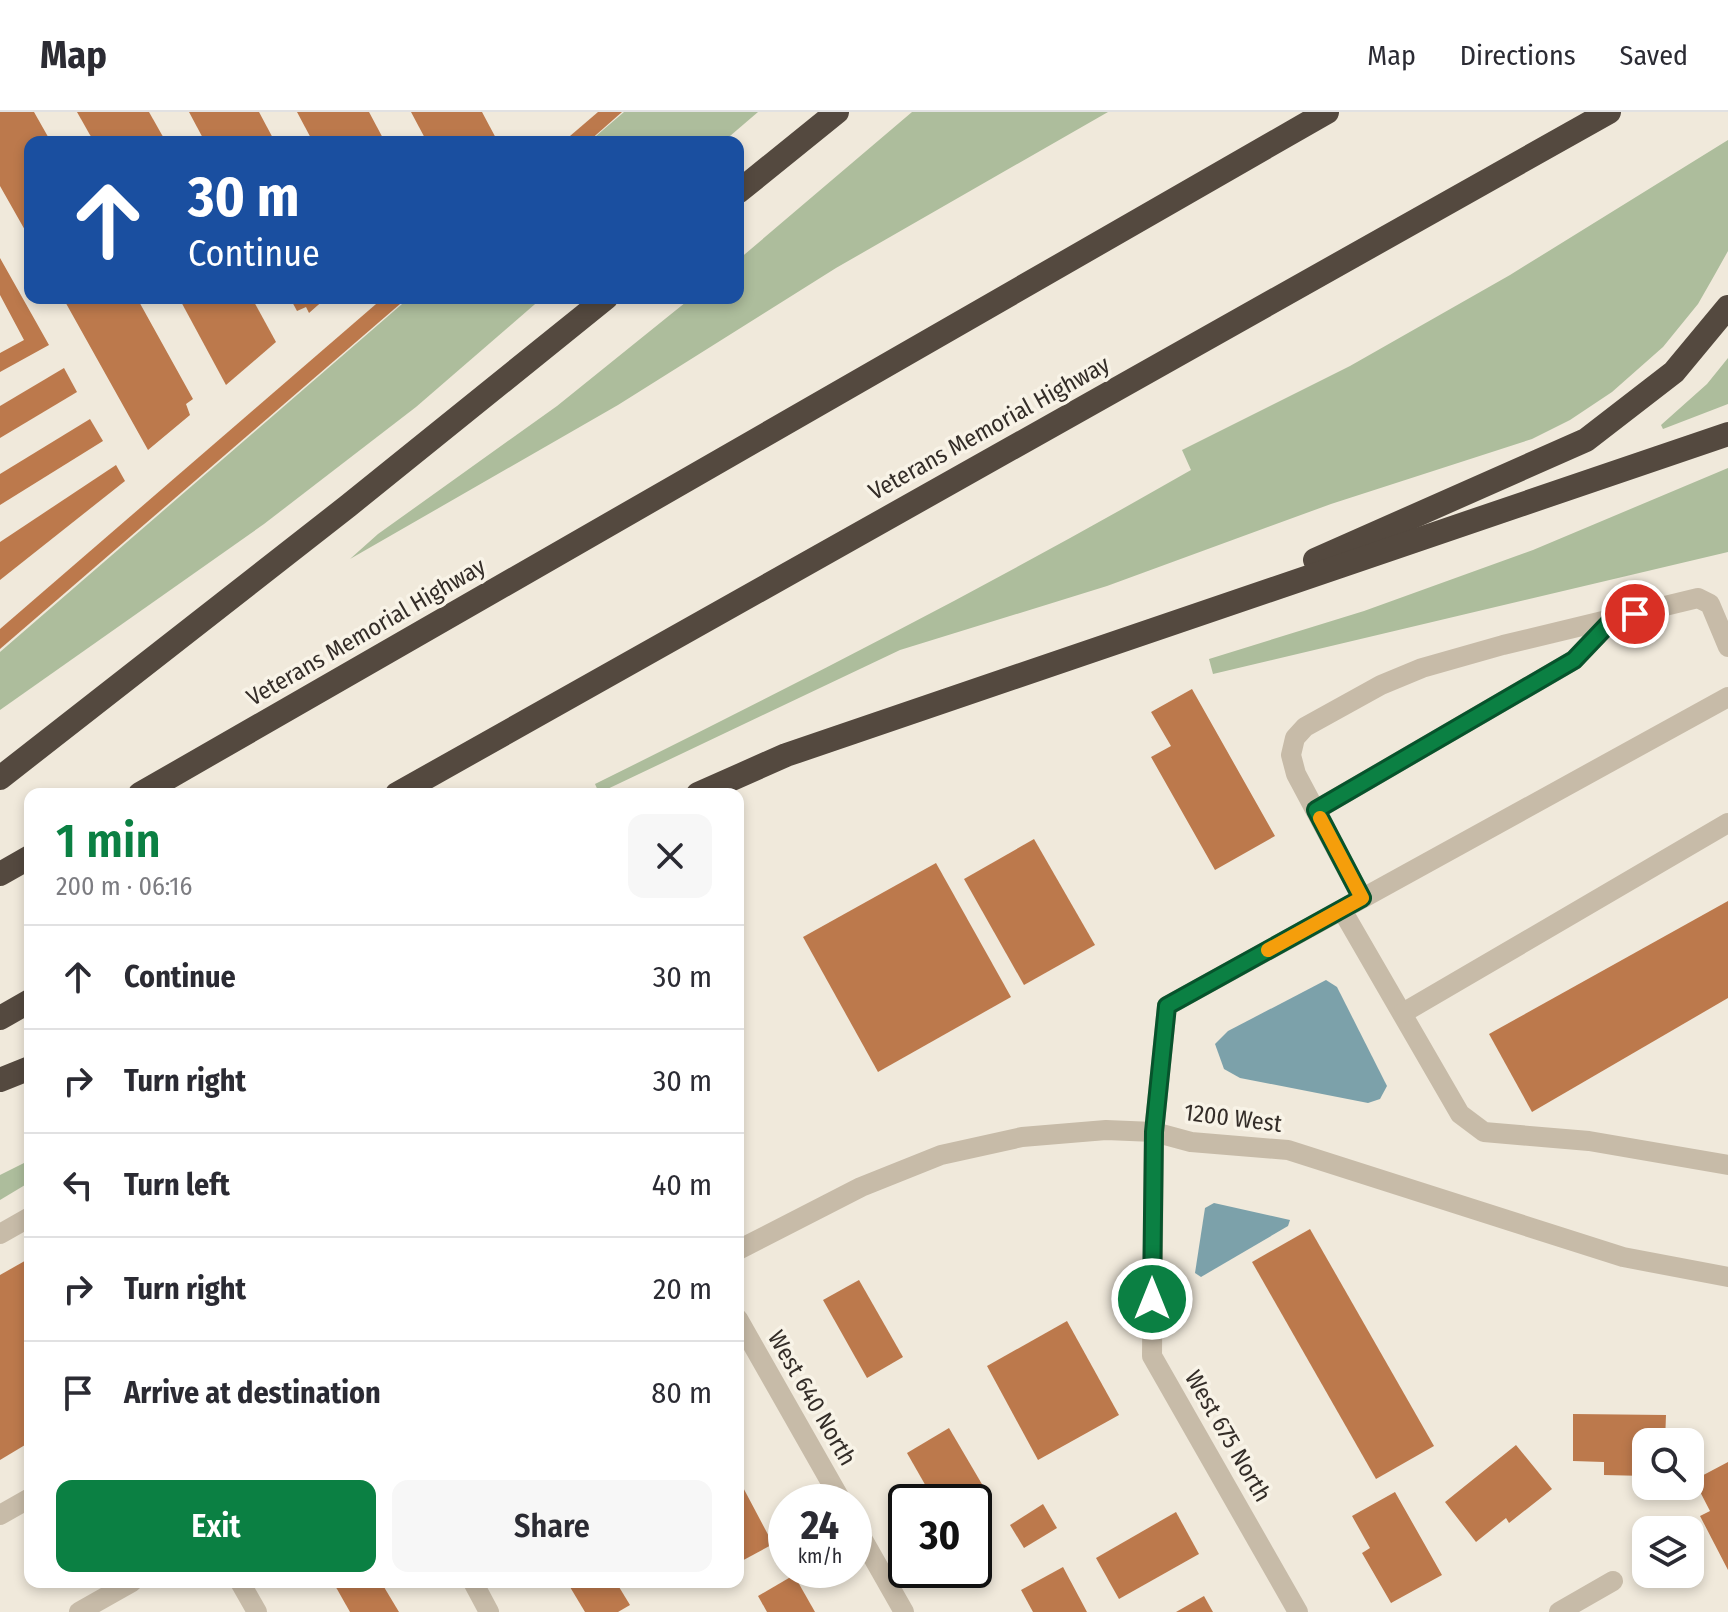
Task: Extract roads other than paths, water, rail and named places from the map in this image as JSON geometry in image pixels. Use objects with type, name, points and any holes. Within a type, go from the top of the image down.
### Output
[{"type":"highway","points":[[744,187],[837,112]]},
{"type":"highway","name":"Veterans Memorial Highway","points":[[150,788],[1327,112]]},
{"type":"highway","name":"Veterans Memorial Highway","points":[[408,788],[1609,112]]},
{"type":"highway","points":[[0,778],[348,506],[599,304]]},
{"type":"highway","points":[[1185,617],[1586,440],[1674,372],[1728,307]]},
{"type":"highway","points":[[712,788],[786,755],[1728,434]]},
{"type":"highway","points":[[0,874],[24,860]]},
{"type":"highway","points":[[0,1018],[24,1004]]},
{"type":"highway","points":[[0,1080],[24,1070]]},
{"type":"street","points":[[1362,898],[1296,774],[1291,755],[1295,738],[1305,727],[1422,668],[1698,598],[1710,604],[1728,647]]},
{"type":"street","points":[[1316,810],[1574,660],[1613,619]]},
{"type":"street","points":[[1728,697],[1342,910],[1460,1114],[1484,1132],[1589,1141],[1728,1165]]},
{"type":"street","points":[[1403,1013],[1728,823]]},
{"type":"street","name":"West 675 North","points":[[1298,1612],[1152,1356],[1154,1132],[1167,1006],[1342,910]]},
{"type":"street","name":"1200 West","points":[[744,1247],[861,1187],[941,1155],[1022,1137],[1106,1130],[1154,1132],[1191,1142],[1288,1150],[1623,1257],[1728,1277]]},
{"type":"street","points":[[0,1234],[24,1220]]},
{"type":"street","name":"West 640 North","points":[[744,1330],[832,1484]]},
{"type":"street","points":[[0,1515],[24,1501]]},
{"type":"street","points":[[872,1556],[904,1612]]},
{"type":"street","points":[[1559,1612],[1613,1581]]},
{"type":"street","points":[[79,1612],[121,1588]]},
{"type":"street","points":[[243,1588],[257,1612]]},
{"type":"street","points":[[476,1588],[489,1612]]},
{"type":"water","points":[[1326,980],[1337,987],[1387,1086],[1380,1099],[1368,1103],[1240,1078],[1224,1069],[1215,1044],[1228,1031]]},
{"type":"water","points":[[1214,1203],[1290,1220],[1288,1226],[1201,1277],[1195,1273],[1205,1208]]}]
